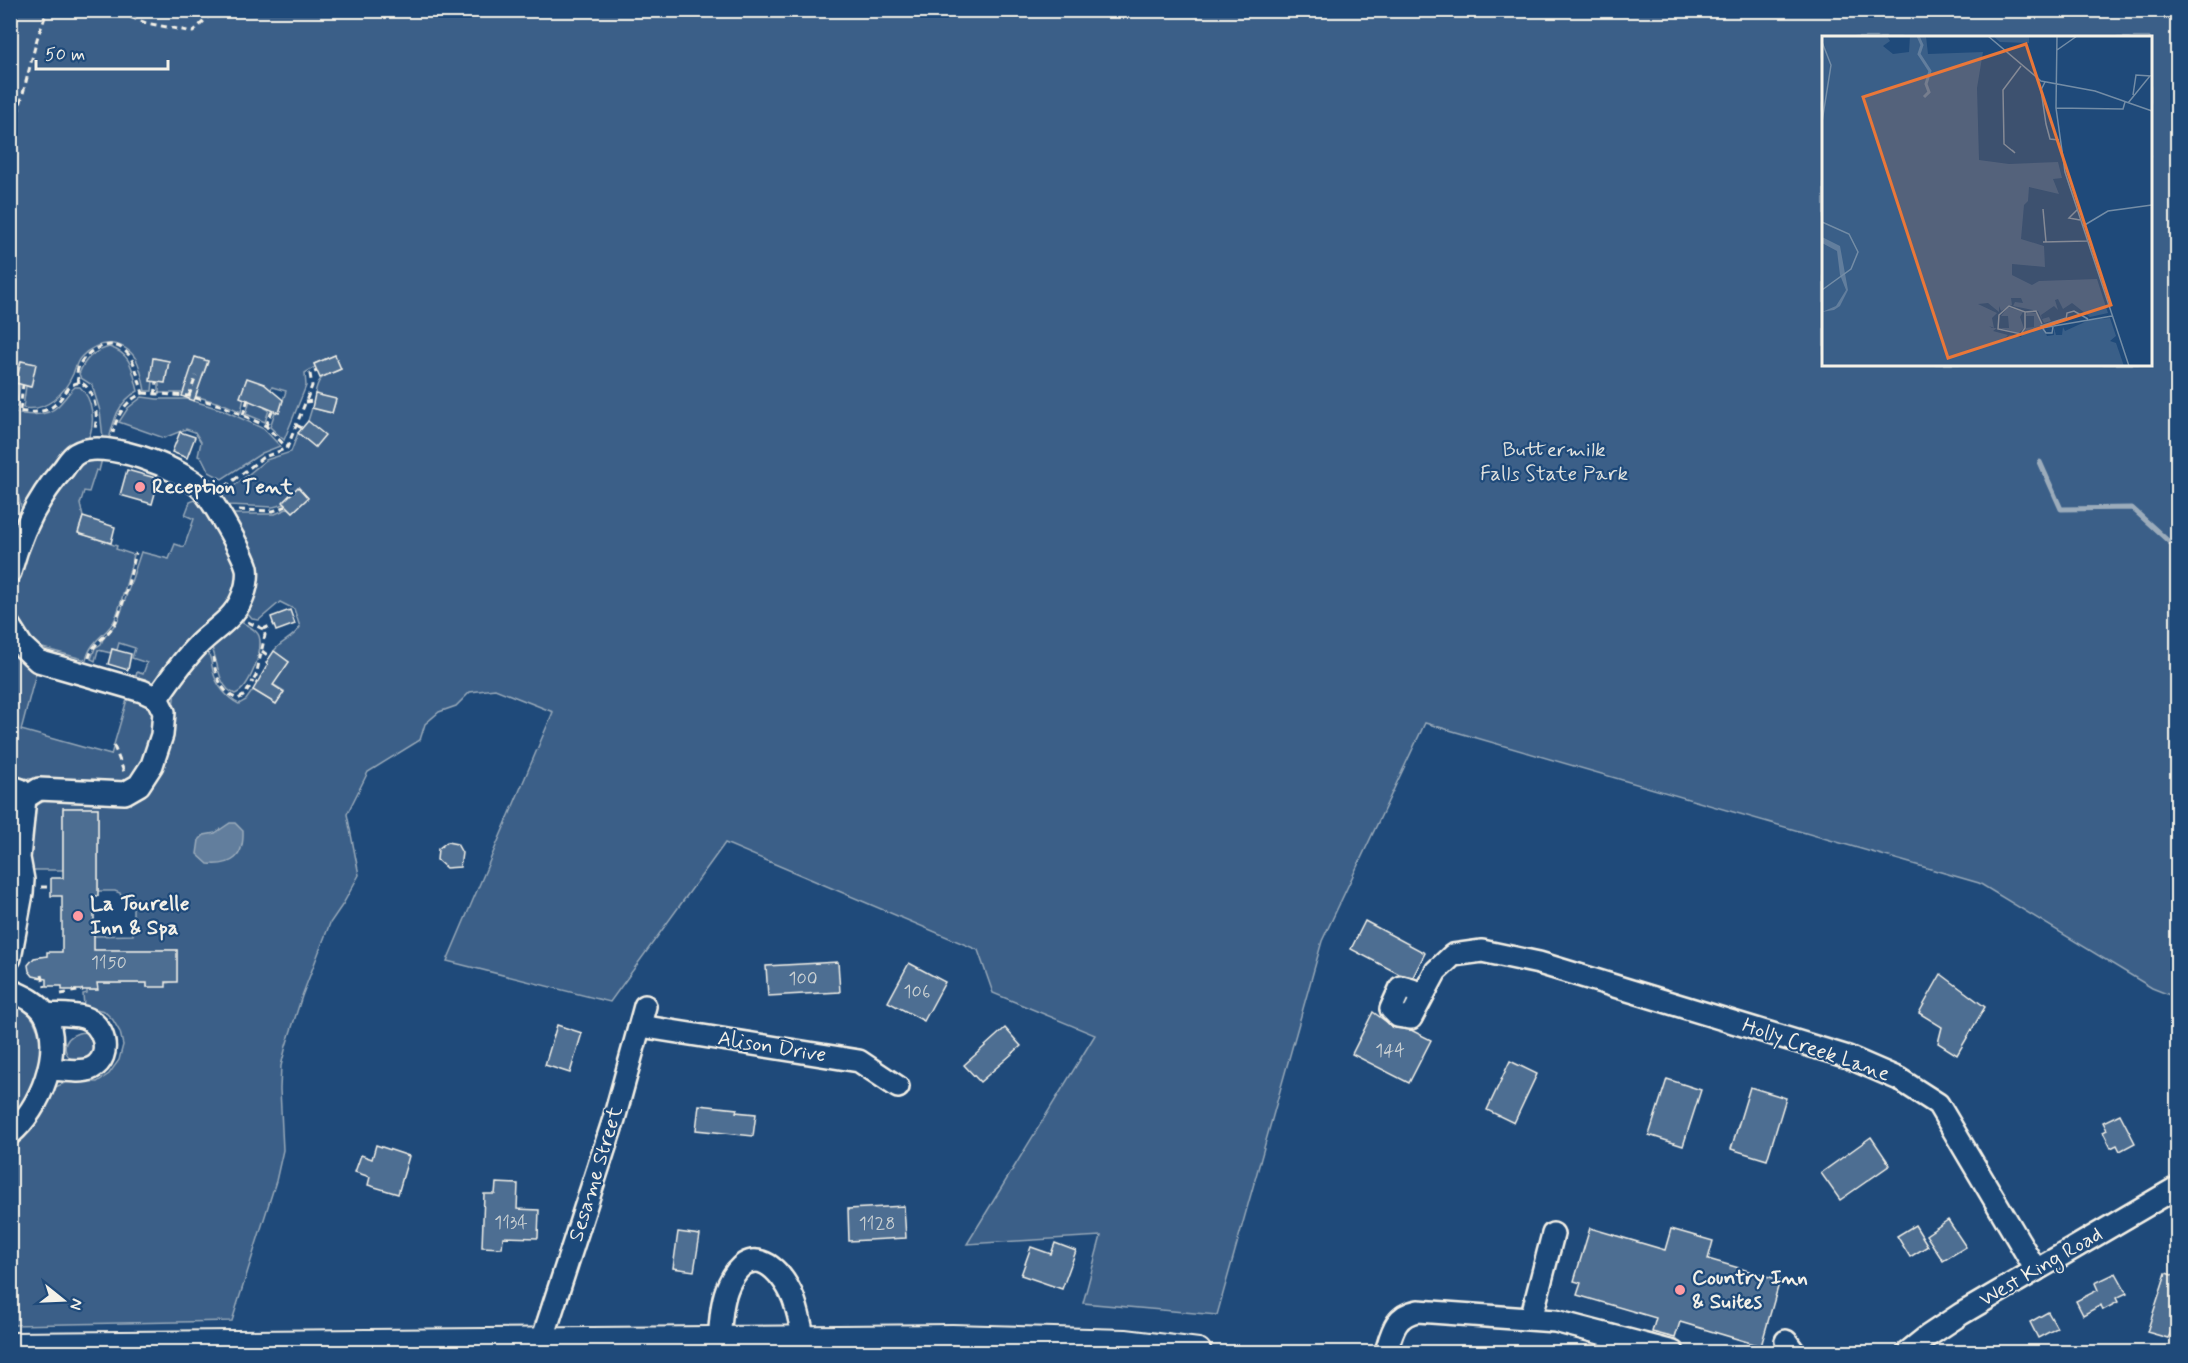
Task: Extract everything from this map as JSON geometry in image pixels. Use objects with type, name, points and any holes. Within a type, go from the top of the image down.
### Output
[{"type":"main road","points":[[10,1346],[543,1341],[668,1346],[719,1339],[952,1338],[1114,1343],[1198,1353]]},
{"type":"street","points":[[10,572],[28,520],[58,475],[76,454],[101,449],[123,452],[178,471],[202,489],[248,569],[245,590],[233,615],[203,640],[175,671],[157,698]]},
{"type":"street","points":[[10,627],[22,646],[38,661],[142,691],[157,698],[164,712],[162,735],[152,765],[139,784],[124,793],[39,789],[18,792],[22,893],[10,958]]},
{"type":"street","name":"Holly Creek Lane","points":[[1421,997],[1436,971],[1453,955],[1482,951],[1539,963],[1848,1057],[1899,1079],[1938,1104],[2036,1270]]},
{"type":"street","points":[[10,990],[33,1000],[45,1014],[50,1033],[49,1069],[37,1101],[23,1123],[10,1134]]},
{"type":"street","points":[[45,1014],[82,1017],[93,1022],[101,1030],[105,1040],[100,1061],[93,1068],[84,1071],[49,1069]]},
{"type":"street","name":"Alison Drive","points":[[643,1016],[859,1061],[898,1087]]},
{"type":"street","name":"Sesame Street","points":[[543,1341],[614,1119],[643,1016]]},
{"type":"street","name":"West King Road","points":[[1908,1353],[1928,1335],[2178,1187]]},
{"type":"street","points":[[1531,1318],[1553,1234]]},
{"type":"street","points":[[719,1339],[722,1306],[729,1284],[738,1268],[747,1261],[760,1261],[772,1266],[784,1280],[793,1296],[804,1339]]},
{"type":"street","points":[[1386,1353],[1398,1320],[1411,1312],[1419,1311],[1562,1322],[1673,1353]]},
{"type":"path","points":[[10,144],[37,39],[50,10]]},
{"type":"path","points":[[111,10],[146,23],[193,32],[214,10]]},
{"type":"path","points":[[79,382],[77,373],[82,359],[95,348],[110,345],[123,349],[132,361],[143,393]]},
{"type":"path","points":[[212,504],[262,458],[286,448],[312,386],[310,374],[317,371]]},
{"type":"path","points":[[189,396],[196,376]]},
{"type":"path","points":[[10,410],[31,412],[52,407],[72,385],[79,382],[85,384],[90,391],[96,412],[101,449]]},
{"type":"path","points":[[155,395],[157,382]]},
{"type":"path","points":[[20,411],[23,385]]},
{"type":"path","points":[[101,449],[120,413],[133,398],[143,393],[189,396],[224,406],[266,426],[286,448]]},
{"type":"path","points":[[243,415],[248,399]]},
{"type":"path","points":[[305,402],[313,401]]},
{"type":"path","points":[[266,426],[272,411]]},
{"type":"path","points":[[296,424],[302,428]]},
{"type":"path","points":[[212,504],[273,510],[287,506]]},
{"type":"path","points":[[84,674],[94,645],[100,642],[116,623],[136,553]]},
{"type":"path","points":[[203,640],[213,655],[215,672],[224,689],[231,697],[238,699],[245,695],[255,682],[265,635],[263,629],[233,615]]},
{"type":"path","points":[[263,629],[274,624]]},
{"type":"path","points":[[263,652],[270,657]]},
{"type":"path","points":[[114,746],[118,757]]},
{"type":"green space","name":"Buttermilk Falls State Park","points":[[11,11],[2177,11],[2177,998],[2152,988],[1979,883],[1425,723],[1322,941],[1217,1315],[1083,1303],[1101,1236],[967,1244],[1095,1035],[993,993],[978,950],[725,843],[610,1002],[447,961],[553,712],[495,689],[470,692],[456,706],[439,712],[425,724],[420,740],[368,772],[347,814],[359,875],[330,923],[286,1046],[281,1066],[280,1089],[283,1150],[276,1181],[232,1321],[11,1325],[11,1144],[53,1088],[69,1081],[97,1082],[109,1074],[119,1060],[123,1045],[120,1032],[113,1020],[104,1011],[84,1006],[83,994],[87,993],[87,990],[97,990],[97,983],[147,983],[147,987],[177,981],[177,950],[94,950],[94,936],[133,935],[133,897],[121,896],[115,891],[98,891],[98,808],[63,808],[63,870],[30,870],[28,863],[35,807],[44,801],[66,797],[123,803],[170,733],[176,682],[206,648],[217,681],[230,698],[239,704],[246,700],[253,690],[276,704],[284,691],[261,677],[281,673],[289,662],[274,651],[294,635],[300,627],[294,609],[280,602],[259,620],[252,619],[246,612],[256,591],[256,570],[249,550],[227,514],[275,514],[289,508],[293,512],[308,498],[298,487],[284,501],[285,504],[273,507],[228,505],[223,503],[223,495],[266,460],[291,452],[298,433],[315,447],[308,421],[312,408],[332,413],[336,400],[315,394],[316,388],[323,377],[341,369],[335,355],[314,364],[315,367],[305,373],[306,386],[284,440],[270,427],[275,412],[279,413],[286,391],[272,387],[265,408],[269,410],[265,422],[246,414],[250,400],[247,378],[241,397],[244,398],[241,412],[192,395],[208,362],[196,357],[186,393],[159,393],[159,382],[165,383],[169,361],[154,358],[150,380],[153,381],[152,391],[145,391],[141,370],[136,359],[124,347],[109,344],[87,351],[77,363],[60,395],[47,404],[32,409],[23,408],[26,386],[30,387],[35,364],[21,361],[16,383],[20,385],[17,407],[11,407]]},
{"type":"green space","points":[[109,347],[127,358],[138,391],[121,407],[114,420],[108,444],[103,438],[100,411],[92,385],[79,374],[90,356]]},
{"type":"green space","points":[[75,387],[80,387],[84,392],[92,412],[92,426],[88,439],[72,446],[60,457],[41,489],[25,509],[21,507],[11,466],[10,412],[29,415],[48,412],[58,406]]},
{"type":"green space","points":[[142,397],[187,399],[223,410],[264,429],[280,446],[262,453],[222,479],[209,472],[202,458],[198,456],[201,442],[195,432],[186,429],[164,438],[119,422],[128,408]]},
{"type":"green space","points":[[102,459],[89,492],[84,491],[80,504],[83,517],[78,532],[117,546],[116,549],[134,555],[115,619],[92,646],[86,660],[43,648],[39,650],[25,635],[18,623],[12,603],[13,587],[25,548],[57,489],[79,460]]},
{"type":"green space","points":[[199,500],[239,563],[238,592],[167,673],[153,685],[135,680],[137,672],[143,674],[147,663],[132,658],[135,648],[119,643],[117,650],[112,649],[111,653],[98,650],[95,661],[91,659],[95,648],[101,644],[118,621],[141,552],[169,559],[175,544],[184,547],[194,519],[185,515],[190,502]]},
{"type":"green space","points":[[237,620],[250,626],[259,636],[260,642],[250,677],[235,694],[224,685],[221,679],[210,644]]},
{"type":"green space","points":[[10,639],[38,665],[21,730],[111,755],[128,696],[157,710],[150,759],[122,787],[11,777]]},
{"type":"green space","points":[[16,1004],[32,1018],[40,1039],[41,1051],[38,1074],[33,1089],[11,1124],[10,1020],[14,1021]]},
{"type":"green space","points":[[85,1032],[94,1037],[98,1046],[91,1059],[75,1062],[66,1052],[66,1043],[73,1035]]},
{"type":"shaded area","points":[[230,823],[235,823],[243,831],[239,853],[230,861],[208,864],[197,854],[199,840],[204,835],[215,833]]},
{"type":"building","points":[[335,355],[341,369],[320,378],[314,364]]},
{"type":"building","points":[[195,357],[208,361],[194,401],[182,396]]},
{"type":"building","points":[[153,358],[169,361],[165,383],[150,381]]},
{"type":"building","points":[[21,361],[36,364],[31,387],[16,383]]},
{"type":"building","points":[[247,378],[264,384],[283,400],[279,413],[240,397]]},
{"type":"building","points":[[315,394],[336,399],[332,413],[312,408]]},
{"type":"building","points":[[308,421],[325,435],[315,447],[298,433]]},
{"type":"building","points":[[180,432],[195,437],[187,458],[172,452]]},
{"type":"building","name":"Reception Tent","points":[[127,470],[159,479],[152,504],[120,495]]},
{"type":"building","points":[[298,487],[308,498],[293,512],[283,502]]},
{"type":"building","points":[[83,517],[115,527],[111,543],[78,533]]},
{"type":"building","points":[[290,610],[295,624],[276,631],[271,617]]},
{"type":"building","points":[[112,649],[131,654],[128,670],[108,664]]},
{"type":"building","points":[[274,651],[289,662],[273,685],[284,692],[276,704],[253,690]]},
{"type":"building","name":"La Tourelle Inn & Spa","points":[[63,808],[98,808],[98,896],[94,896],[94,950],[177,950],[177,982],[166,982],[166,987],[147,987],[147,983],[97,983],[98,990],[62,990],[62,986],[47,986],[47,979],[33,976],[29,971],[28,965],[34,958],[47,956],[47,952],[62,952],[62,896],[51,896],[51,878],[63,878]]},
{"type":"building","points":[[447,842],[457,844],[462,853],[460,867],[446,868],[437,860],[438,849]]},
{"type":"building","points":[[1365,921],[1425,953],[1413,977],[1399,974],[1351,949]]},
{"type":"building","points":[[838,962],[840,992],[768,996],[766,966]]},
{"type":"building","points":[[909,963],[945,982],[924,1021],[888,1002]]},
{"type":"building","points":[[1941,974],[1985,1007],[1957,1055],[1938,1043],[1942,1027],[1919,1013]]},
{"type":"building","points":[[1373,1012],[1395,1028],[1411,1030],[1431,1040],[1409,1083],[1352,1054]]},
{"type":"building","points":[[557,1025],[582,1033],[570,1073],[545,1065]]},
{"type":"building","points":[[1005,1028],[1021,1046],[980,1082],[964,1065]]},
{"type":"building","points":[[1510,1061],[1537,1074],[1514,1123],[1487,1110]]},
{"type":"building","points":[[1667,1079],[1701,1090],[1683,1146],[1649,1135]]},
{"type":"building","points":[[1750,1087],[1786,1098],[1767,1160],[1731,1149]]},
{"type":"building","points":[[699,1105],[737,1109],[736,1112],[756,1114],[753,1136],[696,1130]]},
{"type":"building","points":[[2120,1114],[2135,1143],[2120,1151],[2117,1145],[2111,1148],[2103,1132],[2107,1130],[2103,1122]]},
{"type":"building","points":[[1871,1137],[1890,1165],[1840,1200],[1821,1173]]},
{"type":"building","points":[[376,1145],[409,1156],[398,1194],[368,1185],[370,1177],[355,1172],[361,1155],[372,1159]]},
{"type":"building","points":[[496,1183],[518,1184],[517,1209],[539,1210],[538,1238],[503,1237],[502,1248],[482,1247],[484,1194],[495,1194]]},
{"type":"building","points":[[904,1206],[906,1238],[849,1241],[848,1209]]},
{"type":"building","points":[[1948,1220],[1966,1247],[1943,1261],[1926,1235]]},
{"type":"building","points":[[1915,1225],[1928,1246],[1910,1257],[1897,1236]]},
{"type":"building","points":[[1590,1228],[1665,1250],[1671,1229],[1713,1241],[1708,1259],[1780,1280],[1761,1346],[1680,1322],[1675,1338],[1652,1332],[1656,1318],[1577,1295],[1581,1283],[1574,1281]]},
{"type":"building","points":[[678,1232],[700,1235],[694,1271],[673,1268]]},
{"type":"building","points":[[1055,1243],[1076,1251],[1062,1289],[1021,1275],[1031,1247],[1051,1254]]},
{"type":"building","points":[[2116,1273],[2127,1293],[2116,1298],[2118,1302],[2103,1310],[2101,1305],[2083,1315],[2076,1301],[2098,1290],[2095,1283]]},
{"type":"building","points":[[2166,1273],[2178,1277],[2178,1334],[2171,1332],[2168,1338],[2147,1332]]},
{"type":"building","points":[[2048,1312],[2057,1328],[2038,1338],[2030,1322]]},
{"type":"waterway","points":[[2040,462],[2061,509],[2132,508],[2178,550]]},
{"type":"place","name":"Reception Tent","points":[[140,487]]},
{"type":"place","name":"La Tourelle Inn & Spa","points":[[78,916]]},
{"type":"place","name":"Country Inn & Suites","points":[[1680,1290]]}]
